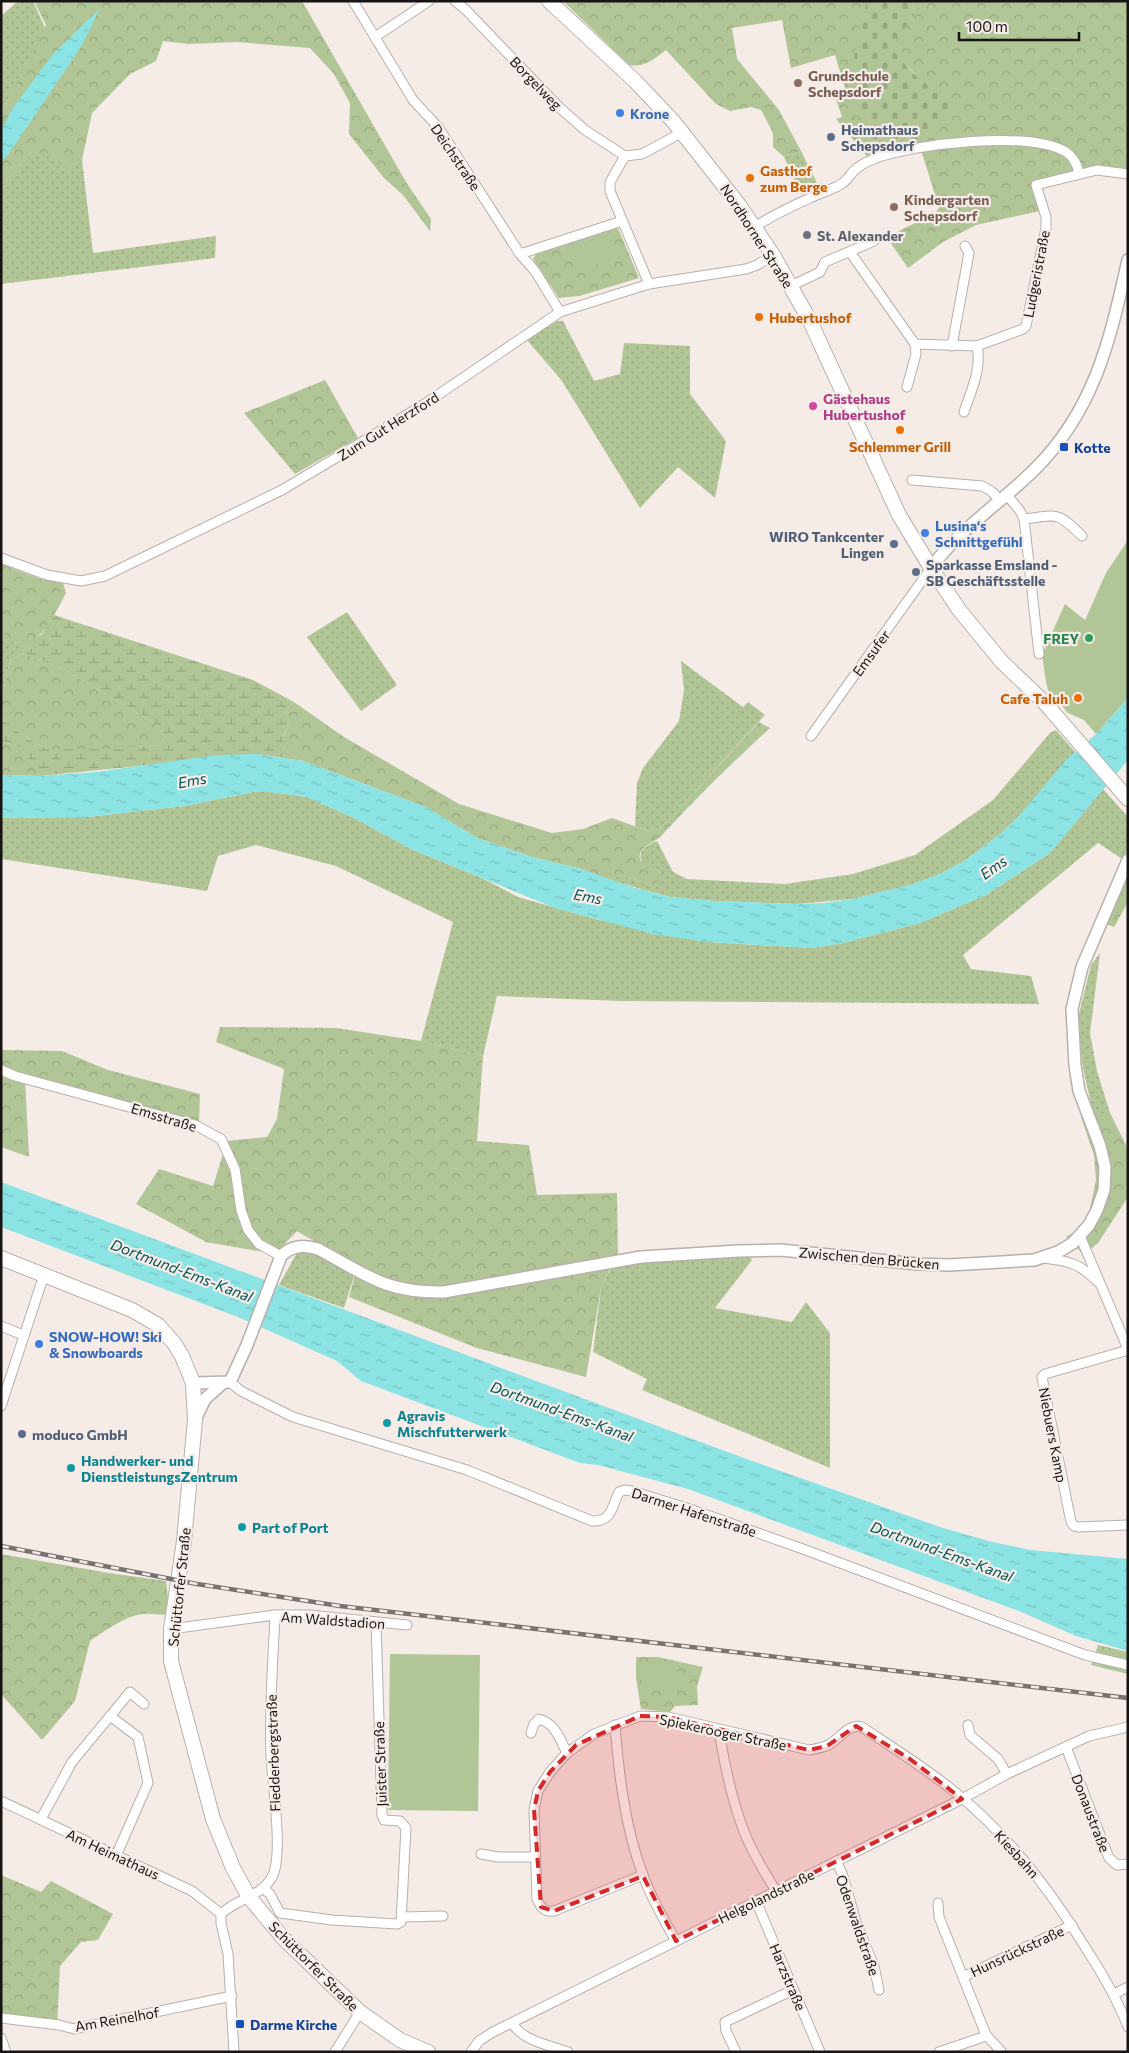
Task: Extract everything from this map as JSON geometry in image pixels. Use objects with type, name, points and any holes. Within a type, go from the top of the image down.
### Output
[{"type":"main road","name":"Nordhorner Straße","points":[[549,1],[635,82],[683,132],[755,227],[791,286],[828,359],[899,515],[930,568],[960,611],[1002,662],[1044,702],[1126,797]]},
{"type":"main road","name":"Schüttorfer Straße","points":[[1,1258],[132,1310],[158,1326],[174,1343],[193,1382],[195,1420],[184,1541],[171,1629],[171,1661],[213,1819],[232,1868],[249,1897],[284,1939],[360,2012],[400,2040],[428,2052]]},
{"type":"street","name":"Deichstraße","points":[[353,1],[413,100],[438,127],[560,312]]},
{"type":"street","points":[[376,37],[429,1]]},
{"type":"street","name":"Borgelweg","points":[[455,1],[465,9],[560,108],[585,130],[625,156]]},
{"type":"street","points":[[649,284],[610,191],[610,182],[625,156],[642,154],[683,132]]},
{"type":"street","points":[[755,227],[778,213],[843,183],[856,168],[868,162],[911,150],[968,142],[1007,140],[1036,142],[1067,152],[1076,162],[1079,173],[1097,170],[1128,174]]},
{"type":"street","name":"Ludgeristraße","points":[[915,344],[977,346],[1023,329],[1026,326],[1046,228],[1046,217],[1036,186],[1079,173]]},
{"type":"street","points":[[520,254],[622,221]]},
{"type":"street","points":[[791,286],[820,272],[825,262],[874,241]]},
{"type":"street","points":[[952,346],[970,253],[965,246]]},
{"type":"street","points":[[850,252],[915,344],[916,354],[907,387]]},
{"type":"street","name":"Zum Gut Herzford","points":[[1,558],[47,574],[81,580],[104,576],[282,490],[334,460],[426,403],[560,312],[649,284],[746,268],[757,265],[773,255]]},
{"type":"street","points":[[930,568],[947,547],[1004,498],[1035,468],[1071,424],[1092,386],[1108,340],[1128,260]]},
{"type":"street","points":[[964,412],[975,378],[979,354],[977,346]]},
{"type":"street","points":[[912,480],[982,486],[1004,498],[1020,511],[1024,519],[1038,654]]},
{"type":"street","points":[[1024,519],[1055,515],[1063,517],[1082,536]]},
{"type":"street","name":"Emsufer","points":[[811,736],[930,568]]},
{"type":"street","name":"Zwischen den Brücken","points":[[279,1261],[291,1248],[307,1246],[318,1249],[376,1282],[398,1289],[444,1292],[641,1257],[781,1250],[909,1263],[950,1265],[1034,1260],[1058,1252],[1080,1236],[1093,1218],[1104,1190],[1105,1167],[1100,1146],[1079,1091],[1075,1065],[1072,1009],[1082,967],[1128,860]]},
{"type":"street","name":"Emsstraße","points":[[1,1070],[15,1076],[195,1125],[221,1139],[235,1169],[241,1210],[248,1230],[259,1244],[279,1261]]},
{"type":"street","points":[[1080,1236],[1128,1350]]},
{"type":"street","points":[[1043,1258],[1073,1262],[1086,1269],[1103,1287]]},
{"type":"street","points":[[195,1420],[205,1399],[226,1383],[247,1345],[279,1261]]},
{"type":"street","points":[[1,1406],[44,1275]]},
{"type":"street","points":[[1,1326],[23,1335]]},
{"type":"street","name":"Niebuers Kamp","points":[[1128,1350],[1045,1374],[1042,1377],[1071,1522],[1074,1526],[1078,1527],[1128,1525]]},
{"type":"street","points":[[193,1382],[226,1383]]},
{"type":"street","name":"Darmer Hafenstraße","points":[[226,1383],[294,1417],[467,1470],[592,1521],[601,1522],[606,1519],[619,1492],[624,1490],[632,1491],[693,1510],[803,1549],[1085,1655],[1128,1665]]},
{"type":"street","name":"Am Waldstadion","points":[[171,1629],[275,1615],[309,1616],[407,1625]]},
{"type":"street","name":"Fledderbergstraße","points":[[264,1889],[276,1868],[277,1850],[271,1738],[275,1615]]},
{"type":"street","name":"Juister Straße","points":[[376,1623],[382,1815],[384,1820],[400,1821],[406,1828],[403,1917]]},
{"type":"street","points":[[41,1819],[72,1762],[130,1692],[144,1704]]},
{"type":"street","points":[[110,1716],[138,1737],[148,1783],[116,1856]]},
{"type":"street","name":"Spiekerooger Straße","points":[[643,1875],[554,1911],[548,1911],[540,1907],[537,1899],[534,1810],[538,1791],[550,1772],[567,1752],[594,1734],[640,1716],[668,1717],[808,1750],[827,1746],[856,1726]]},
{"type":"street","points":[[531,1733],[534,1724],[539,1719],[547,1721],[557,1732],[567,1752]]},
{"type":"street","points":[[615,1725],[624,1805],[643,1875],[676,1941]]},
{"type":"street","points":[[968,1725],[970,1735],[998,1759],[1007,1774]]},
{"type":"street","name":"Kiesbahn","points":[[856,1726],[910,1759],[962,1799],[1027,1864],[1072,1925],[1114,1994],[1128,2028]]},
{"type":"street","name":"Helgolandstraße","points":[[472,2052],[479,2041],[493,2032],[962,1799],[1007,1774],[1089,1736],[1128,1727]]},
{"type":"street","points":[[719,1730],[724,1760],[744,1833],[761,1867],[776,1891]]},
{"type":"street","name":"Donaustraße","points":[[1066,1747],[1109,1858],[1117,1865],[1128,1864]]},
{"type":"street","name":"Am Heimathaus","points":[[1,1801],[192,1891],[221,1914]]},
{"type":"street","points":[[481,1854],[498,1857],[535,1857]]},
{"type":"street","name":"Odenwaldstraße","points":[[836,1861],[842,1873],[857,1925],[874,1966],[879,1990]]},
{"type":"street","points":[[234,2052],[228,1954],[220,1923],[221,1914],[227,1908],[264,1889],[270,1894],[280,1913],[332,1920],[397,1924],[401,1922],[403,1917],[443,1916]]},
{"type":"street","name":"Harzstraße","points":[[756,1901],[820,2052]]},
{"type":"street","points":[[938,1903],[939,1917],[986,2035],[1001,2051]]},
{"type":"street","name":"Hunsrückstraße","points":[[963,1977],[1072,1925]]},
{"type":"street","points":[[1114,1994],[1128,1987]]},
{"type":"street","points":[[736,2052],[726,2031],[725,2022],[794,1990]]},
{"type":"street","name":"Am Reinelhof","points":[[1,2018],[59,2025],[74,2030],[232,1996]]},
{"type":"street","points":[[336,2052],[360,2012]]},
{"type":"street","points":[[512,2023],[518,2032],[568,2052]]},
{"type":"street","points":[[939,2052],[983,2038],[986,2035]]},
{"type":"street","points":[[1,2038],[6,2052]]},
{"type":"highlighted area","points":[[640,1716],[668,1717],[809,1750],[827,1746],[856,1726],[910,1759],[962,1799],[676,1941],[643,1876],[554,1911],[541,1907],[534,1810],[538,1791],[550,1772],[576,1745]]},
{"type":"green space","points":[[18,1],[33,1],[45,28],[1,114],[1,16]]},
{"type":"green space","points":[[34,1],[302,1],[406,182],[431,219],[430,231],[403,195],[384,178],[349,134],[350,103],[334,74],[310,48],[237,42],[188,44],[163,41],[156,61],[130,74],[92,113],[82,160],[63,170],[52,153],[31,153],[1,188],[1,114],[46,25]]},
{"type":"green space","points":[[563,1],[664,1],[666,3],[672,1],[867,1],[855,56],[858,101],[869,117],[868,137],[875,148],[919,142],[915,74],[895,54],[894,42],[914,16],[913,1],[1128,1],[1128,174],[1100,173],[1035,189],[1040,211],[976,225],[943,242],[908,268],[892,245],[889,236],[935,213],[939,208],[922,153],[912,149],[870,160],[836,119],[842,117],[835,96],[846,92],[835,55],[791,68],[782,20],[732,28],[737,59],[779,110],[801,151],[784,157],[773,147],[773,133],[761,110],[751,107],[730,111],[716,104],[666,50],[644,64],[629,65]]},
{"type":"green space","points":[[867,1],[913,1],[914,16],[895,42],[896,54],[915,75],[954,106],[953,110],[919,142],[875,148],[868,137],[869,117],[858,101],[854,91],[853,78],[855,51]]},
{"type":"green space","points":[[801,151],[819,187],[801,195],[784,157]]},
{"type":"green space","points":[[31,153],[52,153],[63,170],[82,160],[93,253],[216,236],[215,258],[1,284],[1,188]]},
{"type":"green space","points":[[618,228],[639,278],[579,296],[559,298],[533,259],[536,254]]},
{"type":"green space","points":[[610,235],[617,259],[580,270],[573,246]]},
{"type":"green space","points":[[557,321],[563,321],[594,381],[620,374],[624,343],[690,346],[690,394],[726,441],[715,498],[678,467],[640,508],[562,381],[527,340]]},
{"type":"green space","points":[[325,380],[358,438],[295,474],[244,413]]},
{"type":"green space","name":"FREY","points":[[1128,540],[1128,698],[1096,734],[1084,720],[1068,713],[1048,690],[1042,655],[1065,604],[1085,620],[1106,573]]},
{"type":"green space","points":[[1,564],[41,579],[63,583],[66,593],[52,619],[39,636],[31,642],[23,644],[14,642],[1,632]]},
{"type":"green space","points":[[347,612],[397,685],[361,711],[307,637]]},
{"type":"green space","points":[[54,615],[253,680],[294,702],[285,711],[290,724],[283,736],[285,750],[303,761],[257,754],[40,776],[21,748],[1,741],[1,714],[9,726],[46,749],[114,749],[160,745],[165,736],[156,724],[65,670],[22,653],[27,643],[41,635]]},
{"type":"green space","points":[[1,632],[15,643],[27,643],[22,653],[10,661],[1,700]]},
{"type":"green space","points":[[22,653],[65,670],[156,724],[165,736],[160,745],[114,749],[46,749],[9,726],[1,714],[1,700],[10,661]]},
{"type":"green space","points":[[681,661],[743,707],[748,702],[765,715],[662,827],[649,831],[635,826],[637,783],[643,768],[679,721],[684,690]]},
{"type":"green space","points":[[294,702],[344,737],[459,804],[552,833],[583,829],[612,818],[648,831],[662,827],[759,722],[770,728],[715,780],[660,837],[647,845],[642,851],[640,858],[645,868],[655,868],[660,873],[659,881],[651,885],[621,875],[609,880],[581,869],[532,857],[477,838],[426,807],[303,761],[285,750],[283,737],[290,724],[285,711]]},
{"type":"green space","points":[[1056,730],[1075,752],[1019,816],[999,835],[964,861],[940,874],[910,885],[852,899],[796,904],[670,897],[609,880],[621,875],[651,885],[660,873],[655,868],[645,868],[642,863],[641,854],[644,848],[657,841],[673,872],[687,879],[785,884],[853,874],[915,855],[993,800],[1050,733]]},
{"type":"green space","points":[[1,741],[21,748],[40,776],[1,775]]},
{"type":"green space","points":[[1103,789],[1128,817],[1128,847],[1124,860],[1098,843],[963,955],[971,969],[1031,976],[1039,1004],[620,1001],[497,996],[483,1056],[421,1041],[453,922],[336,866],[256,845],[218,856],[207,891],[1,859],[1,818],[87,817],[184,806],[259,791],[287,794],[307,797],[358,820],[411,849],[484,879],[518,897],[595,919],[707,942],[812,948],[843,943],[920,923],[986,895],[1050,853]]},
{"type":"green space","points":[[1128,876],[1128,902],[1114,927],[1106,924]]},
{"type":"green space","points":[[1100,953],[1090,1033],[1097,1071],[1110,1113],[1093,1113],[1083,1068],[1078,1018],[1091,965]]},
{"type":"green space","points":[[220,1027],[336,1028],[421,1041],[483,1056],[477,1141],[529,1145],[537,1195],[617,1193],[618,1252],[601,1288],[586,1377],[477,1348],[349,1297],[357,1267],[297,1231],[275,1254],[206,1242],[136,1204],[159,1169],[213,1186],[227,1141],[267,1137],[277,1119],[284,1069],[216,1042]]},
{"type":"green space","points":[[1,1050],[62,1051],[108,1070],[200,1094],[199,1123],[25,1079],[29,1157],[1,1147]]},
{"type":"green space","points":[[1093,1113],[1110,1113],[1128,1149],[1128,1197],[1098,1243],[1084,1255],[1066,1237],[1083,1227],[1090,1208],[1096,1180],[1094,1155],[1081,1117]]},
{"type":"green space","points":[[298,1251],[315,1253],[357,1267],[344,1308],[279,1285]]},
{"type":"green space","points":[[748,1254],[752,1260],[715,1308],[792,1322],[806,1302],[830,1333],[830,1468],[642,1390],[647,1379],[593,1352],[601,1288],[612,1266]]},
{"type":"green space","points":[[1,1554],[166,1581],[170,1615],[145,1614],[128,1618],[90,1641],[75,1701],[42,1740],[1,1694]]},
{"type":"green space","points":[[1098,1645],[1128,1652],[1128,1674],[1091,1665]]},
{"type":"green space","points":[[390,1654],[480,1655],[478,1811],[388,1810]]},
{"type":"green space","points":[[636,1657],[658,1657],[703,1667],[697,1686],[698,1705],[675,1706],[670,1712],[641,1709],[636,1678]]},
{"type":"green space","points":[[677,1665],[679,1683],[643,1687],[641,1669]]},
{"type":"green space","points":[[1,1875],[41,1892],[51,1881],[113,1914],[98,1940],[81,1942],[60,1966],[57,2028],[1,2020]]},
{"type":"water","points":[[100,8],[81,47],[8,155],[1,162],[1,131],[12,109],[53,54]]},
{"type":"water","name":"Ems","points":[[1128,698],[1128,760],[1050,853],[986,895],[920,923],[843,943],[812,948],[707,942],[653,934],[555,908],[411,849],[358,820],[307,797],[259,791],[184,806],[87,817],[1,818],[1,775],[40,776],[96,772],[217,755],[257,754],[303,761],[426,807],[477,838],[532,857],[581,869],[632,887],[670,897],[716,901],[796,904],[824,903],[852,899],[910,885],[940,874],[964,861],[999,835],[1019,816],[1066,760],[1096,734]]},
{"type":"water","name":"Dortmund-Ems-Kanal","points":[[1,1182],[741,1457],[940,1527],[992,1542],[1031,1550],[1128,1559],[1128,1651],[1076,1636],[1019,1611],[688,1489],[598,1465],[580,1463],[361,1381],[337,1361],[238,1317],[1,1227]]},
{"type":"railway","points":[[1,1546],[197,1584],[340,1606],[1128,1698]]},
{"type":"place","name":"Grundschule Schepsdorf","points":[[798,83]]},
{"type":"place","name":"Krone","points":[[620,113]]},
{"type":"place","name":"Heimathaus Schepsdorf","points":[[831,137]]},
{"type":"place","name":"Gasthof zum Berge","points":[[750,178]]},
{"type":"place","name":"Kindergarten Schepsdorf","points":[[894,207]]},
{"type":"place","name":"St. Alexander","points":[[807,235]]},
{"type":"place","name":"Hubertushof","points":[[759,317]]},
{"type":"place","name":"Gästehaus Hubertushof","points":[[813,406]]},
{"type":"place","name":"Schlemmer Grill","points":[[900,430]]},
{"type":"place","name":"Kotte","points":[[1064,447]]},
{"type":"place","name":"Lusina‘s Schnittgefühl","points":[[925,533]]},
{"type":"place","name":"WIRO Tankcenter Lingen","points":[[894,544]]},
{"type":"place","name":"Sparkasse Emsland - SB Geschäftsstelle","points":[[916,572]]},
{"type":"place","name":"FREY","points":[[1089,638]]},
{"type":"place","name":"Cafe Taluh","points":[[1078,698]]},
{"type":"place","name":"SNOW-HOW! Ski & Snowboards","points":[[39,1344]]},
{"type":"place","name":"Agravis Mischfutterwerk","points":[[387,1423]]},
{"type":"place","name":"moduco GmbH","points":[[22,1434]]},
{"type":"place","name":"Handwerker- und DienstleistungsZentrum","points":[[71,1468]]},
{"type":"place","name":"Part of Port","points":[[242,1527]]},
{"type":"place","name":"Darme Kirche","points":[[240,2024]]}]
